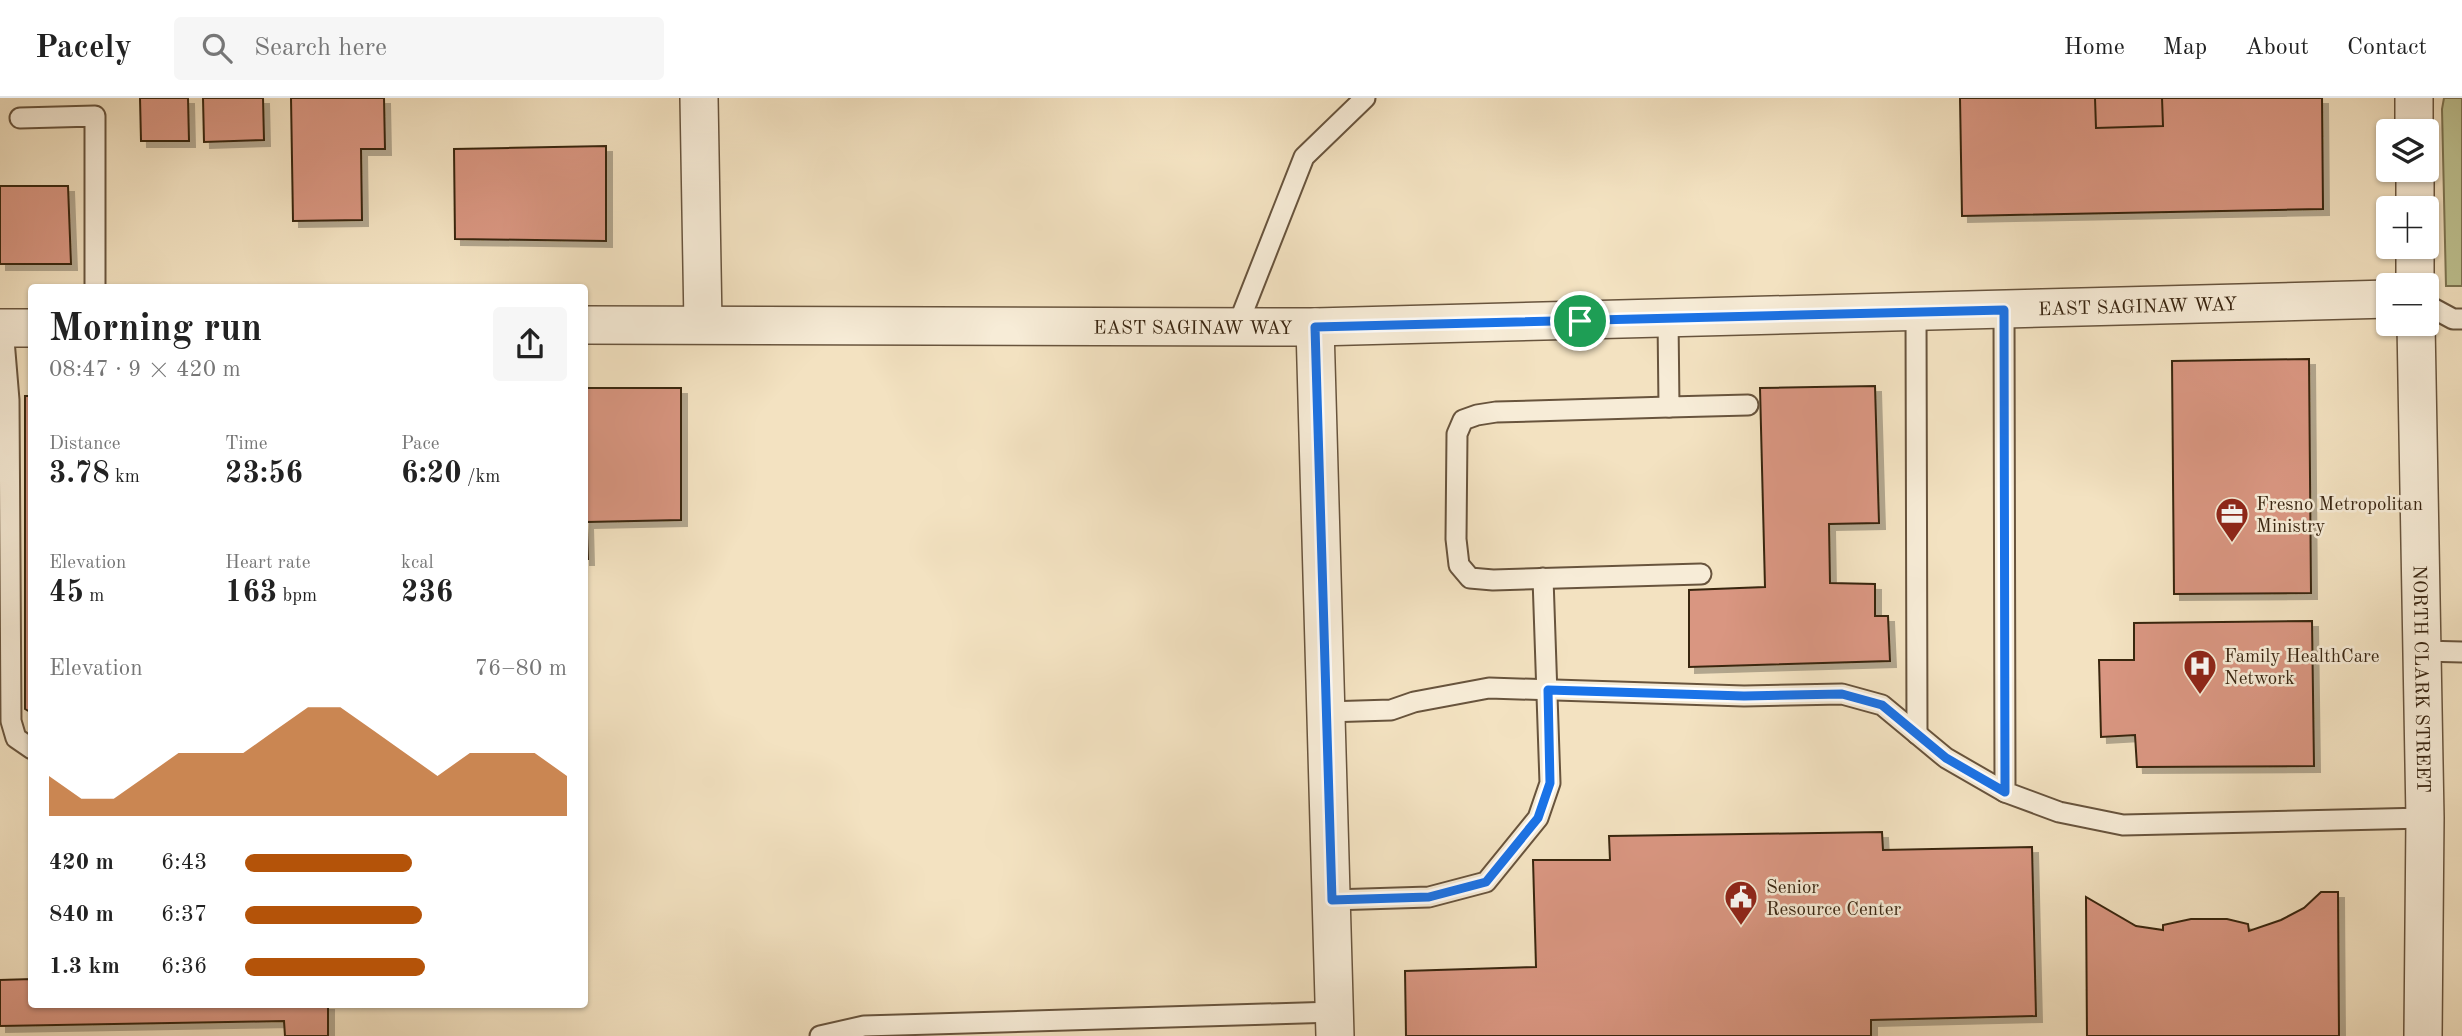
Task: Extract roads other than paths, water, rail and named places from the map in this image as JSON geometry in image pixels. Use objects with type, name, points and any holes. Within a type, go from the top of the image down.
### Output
[{"type":"street","points":[[699,98],[703,324]]},
{"type":"street","points":[[2414,98],[2414,119]]},
{"type":"street","name":"EAST SAGINAW WAY","points":[[588,325],[1315,327],[2376,299]]},
{"type":"street","points":[[1315,327],[1335,1024]]},
{"type":"street","name":"NORTH CLARK STREET","points":[[2416,336],[2425,818],[2423,1036]]},
{"type":"lane","points":[[1237,327],[1304,157],[1365,98]]},
{"type":"lane","points":[[20,118],[95,116],[95,284]]},
{"type":"lane","points":[[2004,310],[2005,792]]},
{"type":"lane","points":[[2439,311],[2462,320]]},
{"type":"lane","points":[[1916,312],[1917,734]]},
{"type":"lane","points":[[1668,318],[1669,407]]},
{"type":"lane","points":[[12,328],[9,400],[11,721],[16,738],[28,746]]},
{"type":"lane","points":[[1701,574],[1493,580],[1470,578],[1458,565],[1457,433],[1463,420],[1496,412],[1748,405]]},
{"type":"lane","points":[[1332,900],[1429,897],[1486,882],[1538,818],[1550,783],[1543,579]]},
{"type":"lane","points":[[2422,651],[2462,652]]},
{"type":"lane","points":[[1326,712],[1391,710],[1414,702],[1489,688],[1744,696],[1842,694],[1882,705],[1946,758],[2005,792],[2059,812],[2123,825],[2425,818]]},
{"type":"lane","points":[[820,1036],[864,1026],[1335,1024]]},
{"type":"place","name":"Fresno Metropolitan Ministry","points":[[2232,544]]},
{"type":"place","name":"Family HealthCare Network","points":[[2200,696]]},
{"type":"place","name":"Senior Resource Center","points":[[1741,927]]}]
